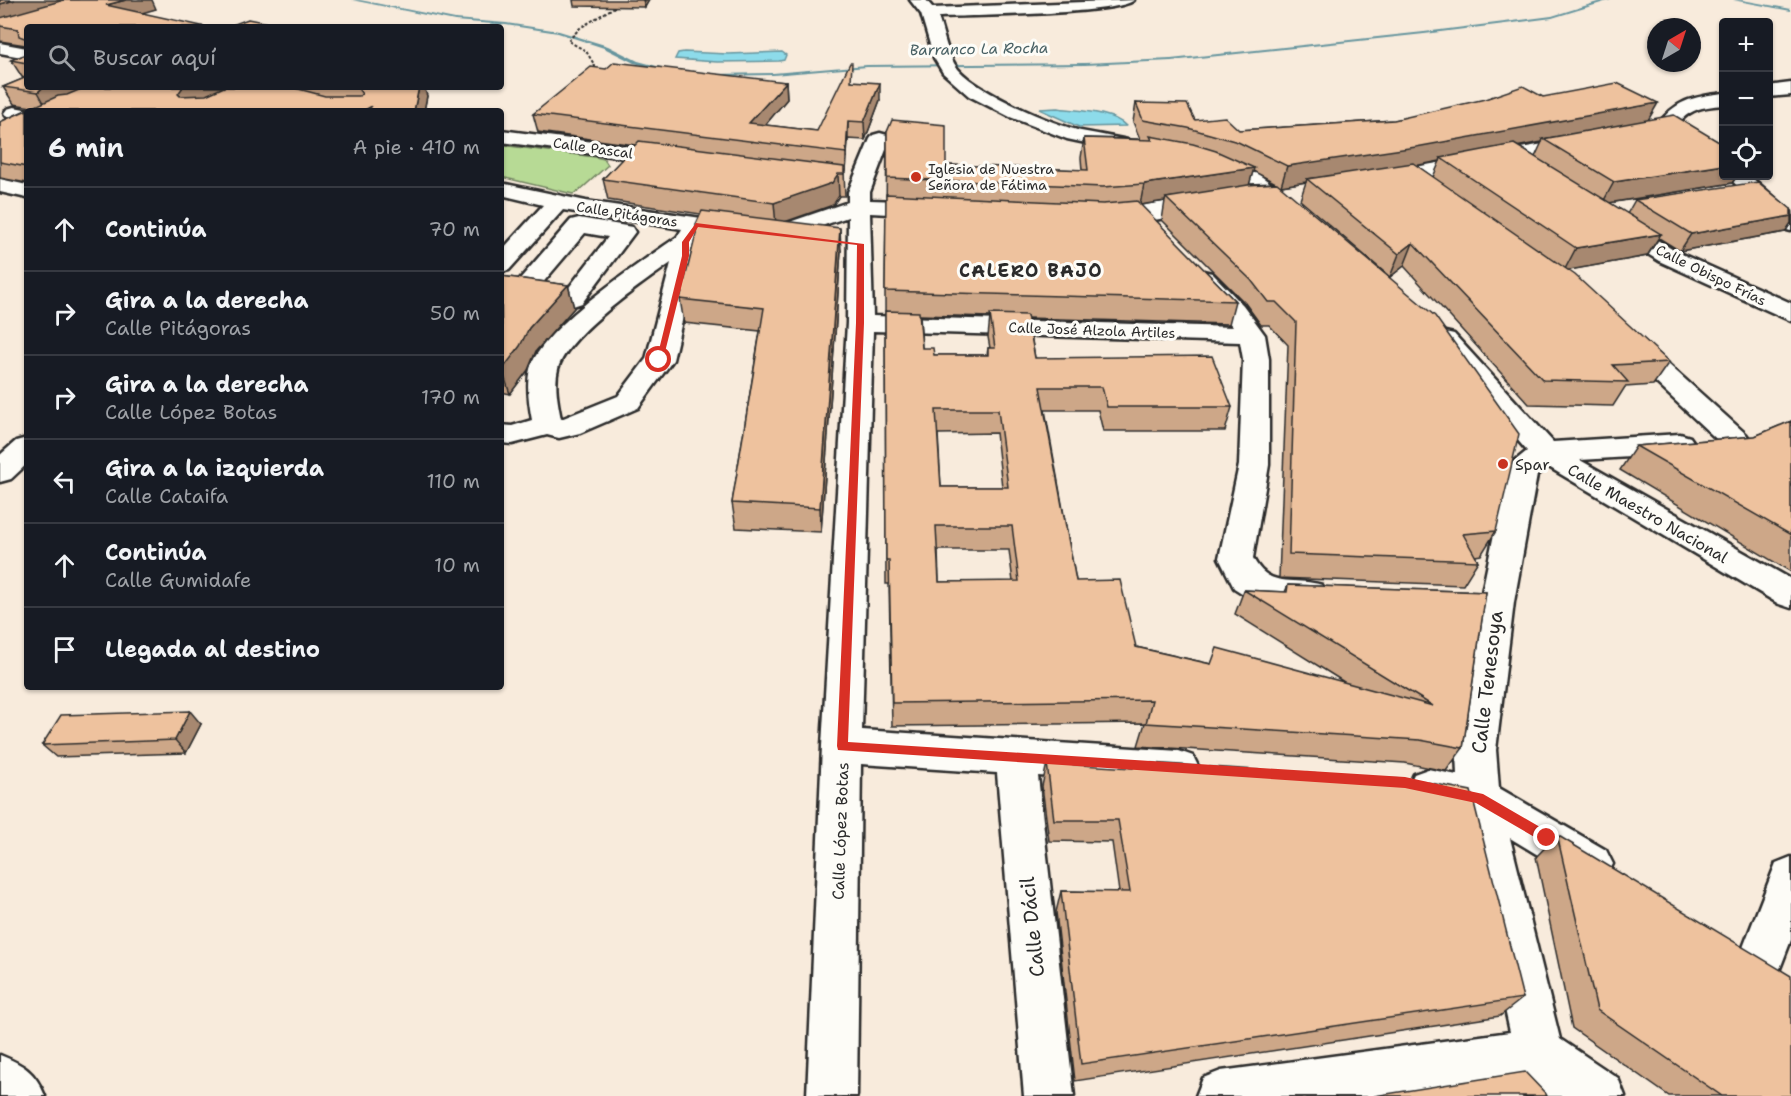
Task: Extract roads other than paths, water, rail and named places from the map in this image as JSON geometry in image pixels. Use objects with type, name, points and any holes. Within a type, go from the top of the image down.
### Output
[{"type":"street","points":[[1126,0],[1085,6],[924,6],[947,66],[976,92],[1043,124],[1074,135],[1149,149]]},
{"type":"street","points":[[0,48],[24,52]]},
{"type":"street","points":[[1773,91],[1791,89]]},
{"type":"street","points":[[1666,127],[1674,113],[1699,102],[1719,100]]},
{"type":"street","points":[[1644,131],[1666,127],[1685,138]]},
{"type":"street","name":"Calle Pascal","points":[[504,136],[693,161]]},
{"type":"street","name":"Calle López Botas","points":[[832,1096],[842,746],[860,323],[840,241],[854,189],[880,139]]},
{"type":"street","points":[[1365,182],[1599,140]]},
{"type":"street","points":[[617,175],[636,154]]},
{"type":"street","points":[[1182,154],[1216,163],[1288,193],[1311,224]]},
{"type":"street","points":[[1509,157],[1539,176]]},
{"type":"street","points":[[1409,175],[1438,195]]},
{"type":"street","points":[[0,185],[24,191]]},
{"type":"street","points":[[1741,186],[1791,224]]},
{"type":"street","points":[[777,234],[854,189],[952,209]]},
{"type":"street","name":"Calle Pitágoras","points":[[504,190],[558,202],[594,200],[690,235],[731,229]]},
{"type":"street","points":[[1079,215],[1101,217],[1140,214],[1236,198],[1288,193]]},
{"type":"street","points":[[504,263],[558,202]]},
{"type":"street","name":"Calle Obispo Frías","points":[[1632,208],[1598,213],[1667,256],[1791,313]]},
{"type":"street","points":[[1140,214],[1164,238]]},
{"type":"street","points":[[511,290],[579,225],[624,232],[690,235]]},
{"type":"street","points":[[511,290],[573,298],[624,232]]},
{"type":"street","points":[[754,232],[840,241]]},
{"type":"street","points":[[548,424],[544,412],[544,367],[570,330],[690,235]]},
{"type":"street","points":[[504,434],[512,435],[548,424],[559,429],[580,424],[628,402],[659,360],[690,235]]},
{"type":"street","points":[[1187,262],[1234,310],[1252,335],[1257,359],[1254,465],[1236,558],[1246,579],[1268,593],[1339,595]]},
{"type":"street","name":"Calle Maestro Nacional","points":[[1424,322],[1451,346],[1545,452],[1674,529],[1791,594]]},
{"type":"street","name":"Calle José Alzola Artiles","points":[[860,323],[1252,335]]},
{"type":"street","points":[[1545,452],[1756,439],[1616,330]]},
{"type":"street","points":[[0,472],[24,451]]},
{"type":"street","name":"Calle Tenesoya","points":[[1544,1075],[1479,798],[1476,750],[1483,601],[1522,471],[1545,452]]},
{"type":"street","points":[[1743,568],[1791,616]]},
{"type":"street","points":[[842,746],[1216,770]]},
{"type":"street","name":"Calle Dácil","points":[[1016,757],[1049,1096]]},
{"type":"street","points":[[1393,782],[1479,798],[1628,885]]},
{"type":"street","points":[[1760,963],[1791,878]]},
{"type":"street","points":[[1221,1096],[1544,1075],[1600,1096]]},
{"type":"street","points":[[0,1080],[21,1096]]},
{"type":"water","points":[[782,52],[786,55],[784,60],[779,61],[717,62],[675,59],[678,53],[728,54]]},
{"type":"water","points":[[1057,108],[1112,117],[1126,126],[1079,127],[1039,109]]},
{"type":"waterway","name":"Barranco La Rocha","points":[[354,0],[455,20],[506,24],[559,32],[606,47],[636,62],[666,69]]},
{"type":"waterway","name":"Barranco La Rocha","points":[[713,75],[773,74],[867,66],[1085,64],[1171,60],[1552,17],[1609,0]]},
{"type":"waterway","name":"Barranco La Rocha","points":[[1735,0],[1791,10]]},
{"type":"place","name":"Iglesia de Nuestra Señora de Fátima","points":[[916,177]]},
{"type":"place","name":"Spar","points":[[1503,464]]},
{"type":"district","name":"CALERO BAJO","points":[[1031,271]]}]
